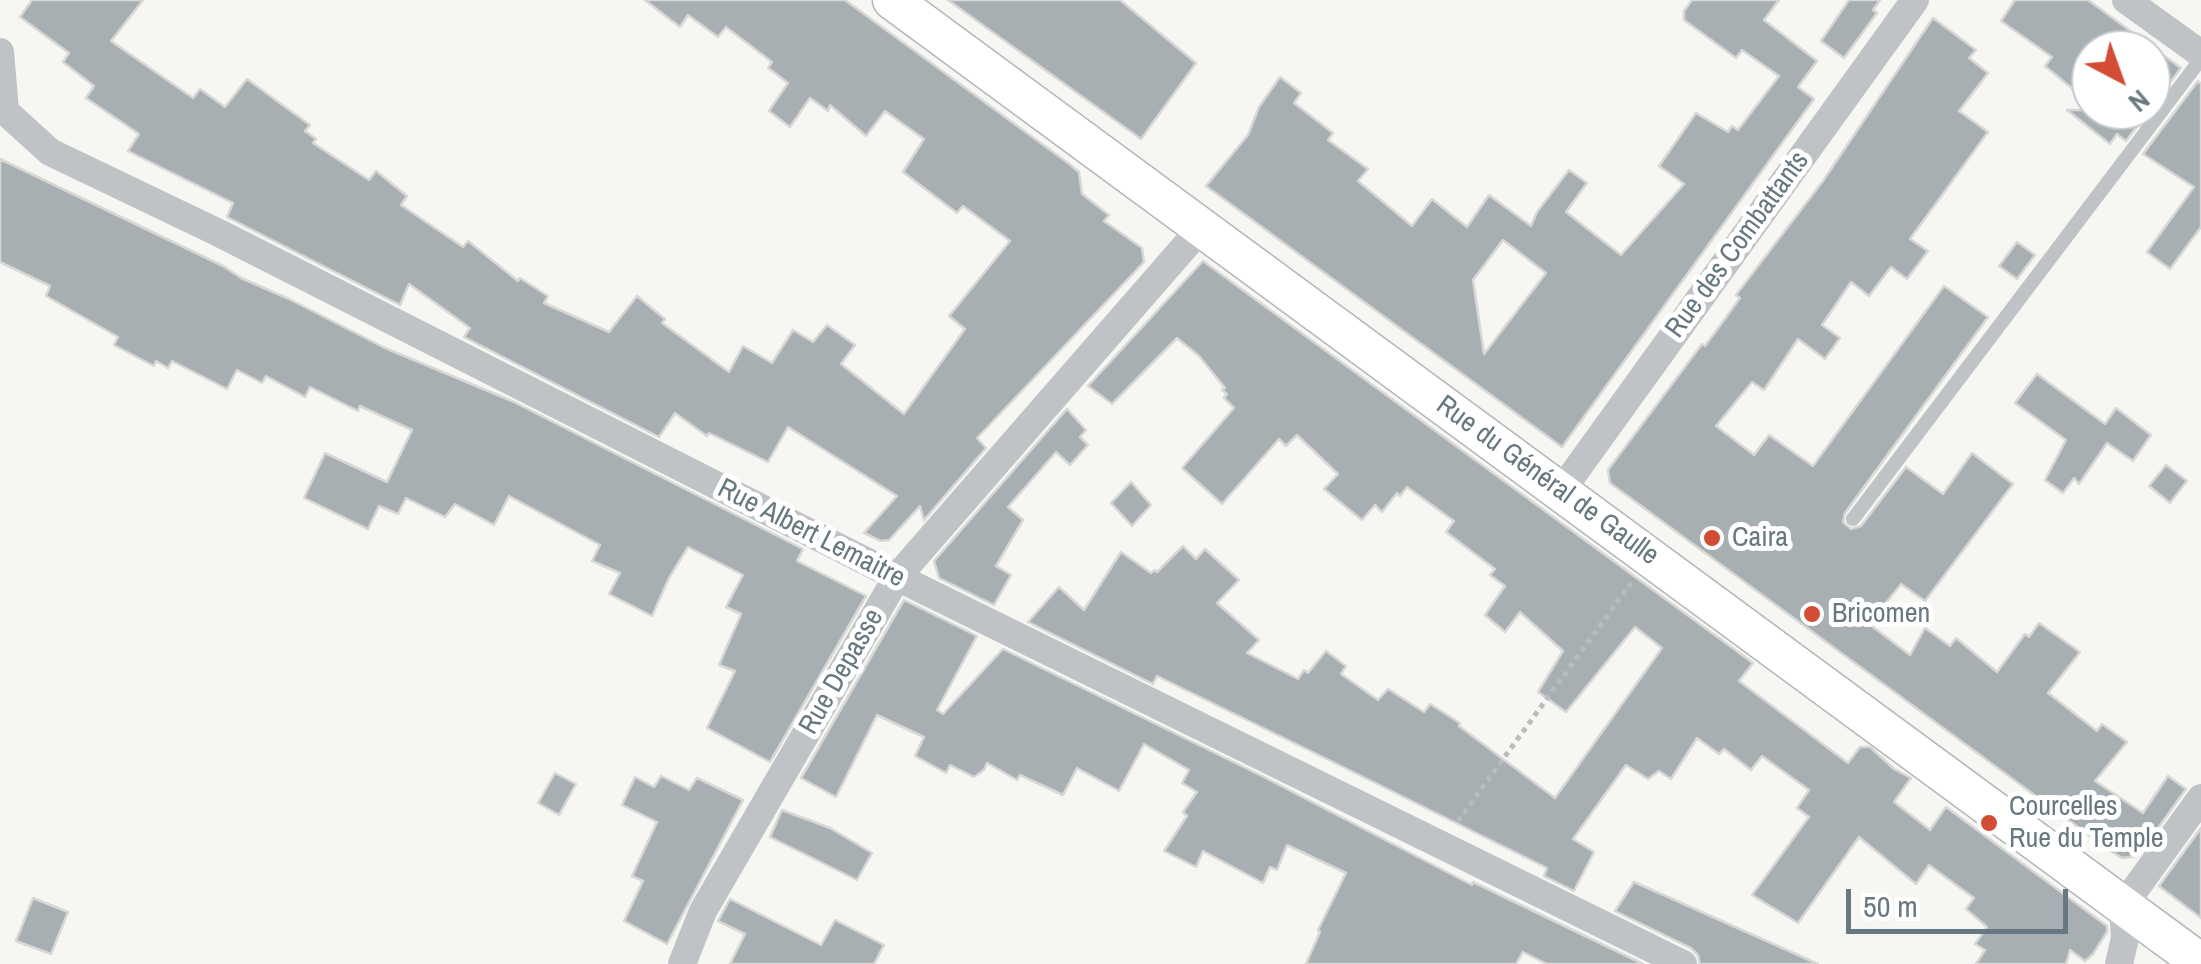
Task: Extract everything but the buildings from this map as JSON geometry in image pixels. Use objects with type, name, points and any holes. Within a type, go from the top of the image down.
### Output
[{"type":"main road","name":"Rue du Général de Gaulle","points":[[892,0],[2201,963]]},
{"type":"street","name":"Rue des Combattants","points":[[1561,491],[1914,0]]},
{"type":"street","points":[[2126,0],[2201,57]]},
{"type":"street","name":"Rue Albert Lemaitre","points":[[0,52],[5,111],[50,152],[236,241],[897,577],[1683,964]]},
{"type":"street","name":"Rue Depasse","points":[[682,964],[703,911],[897,577],[1202,227]]},
{"type":"street","points":[[2119,964],[2125,938],[2123,906],[2201,798]]},
{"type":"lane","points":[[1853,520],[2201,57]]},
{"type":"path","points":[[1442,844],[1651,557]]},
{"type":"place","name":"Caira","points":[[1712,538]]},
{"type":"place","name":"Bricomen","points":[[1812,614]]},
{"type":"place","name":"Courcelles Rue du Temple","points":[[1989,823]]}]
